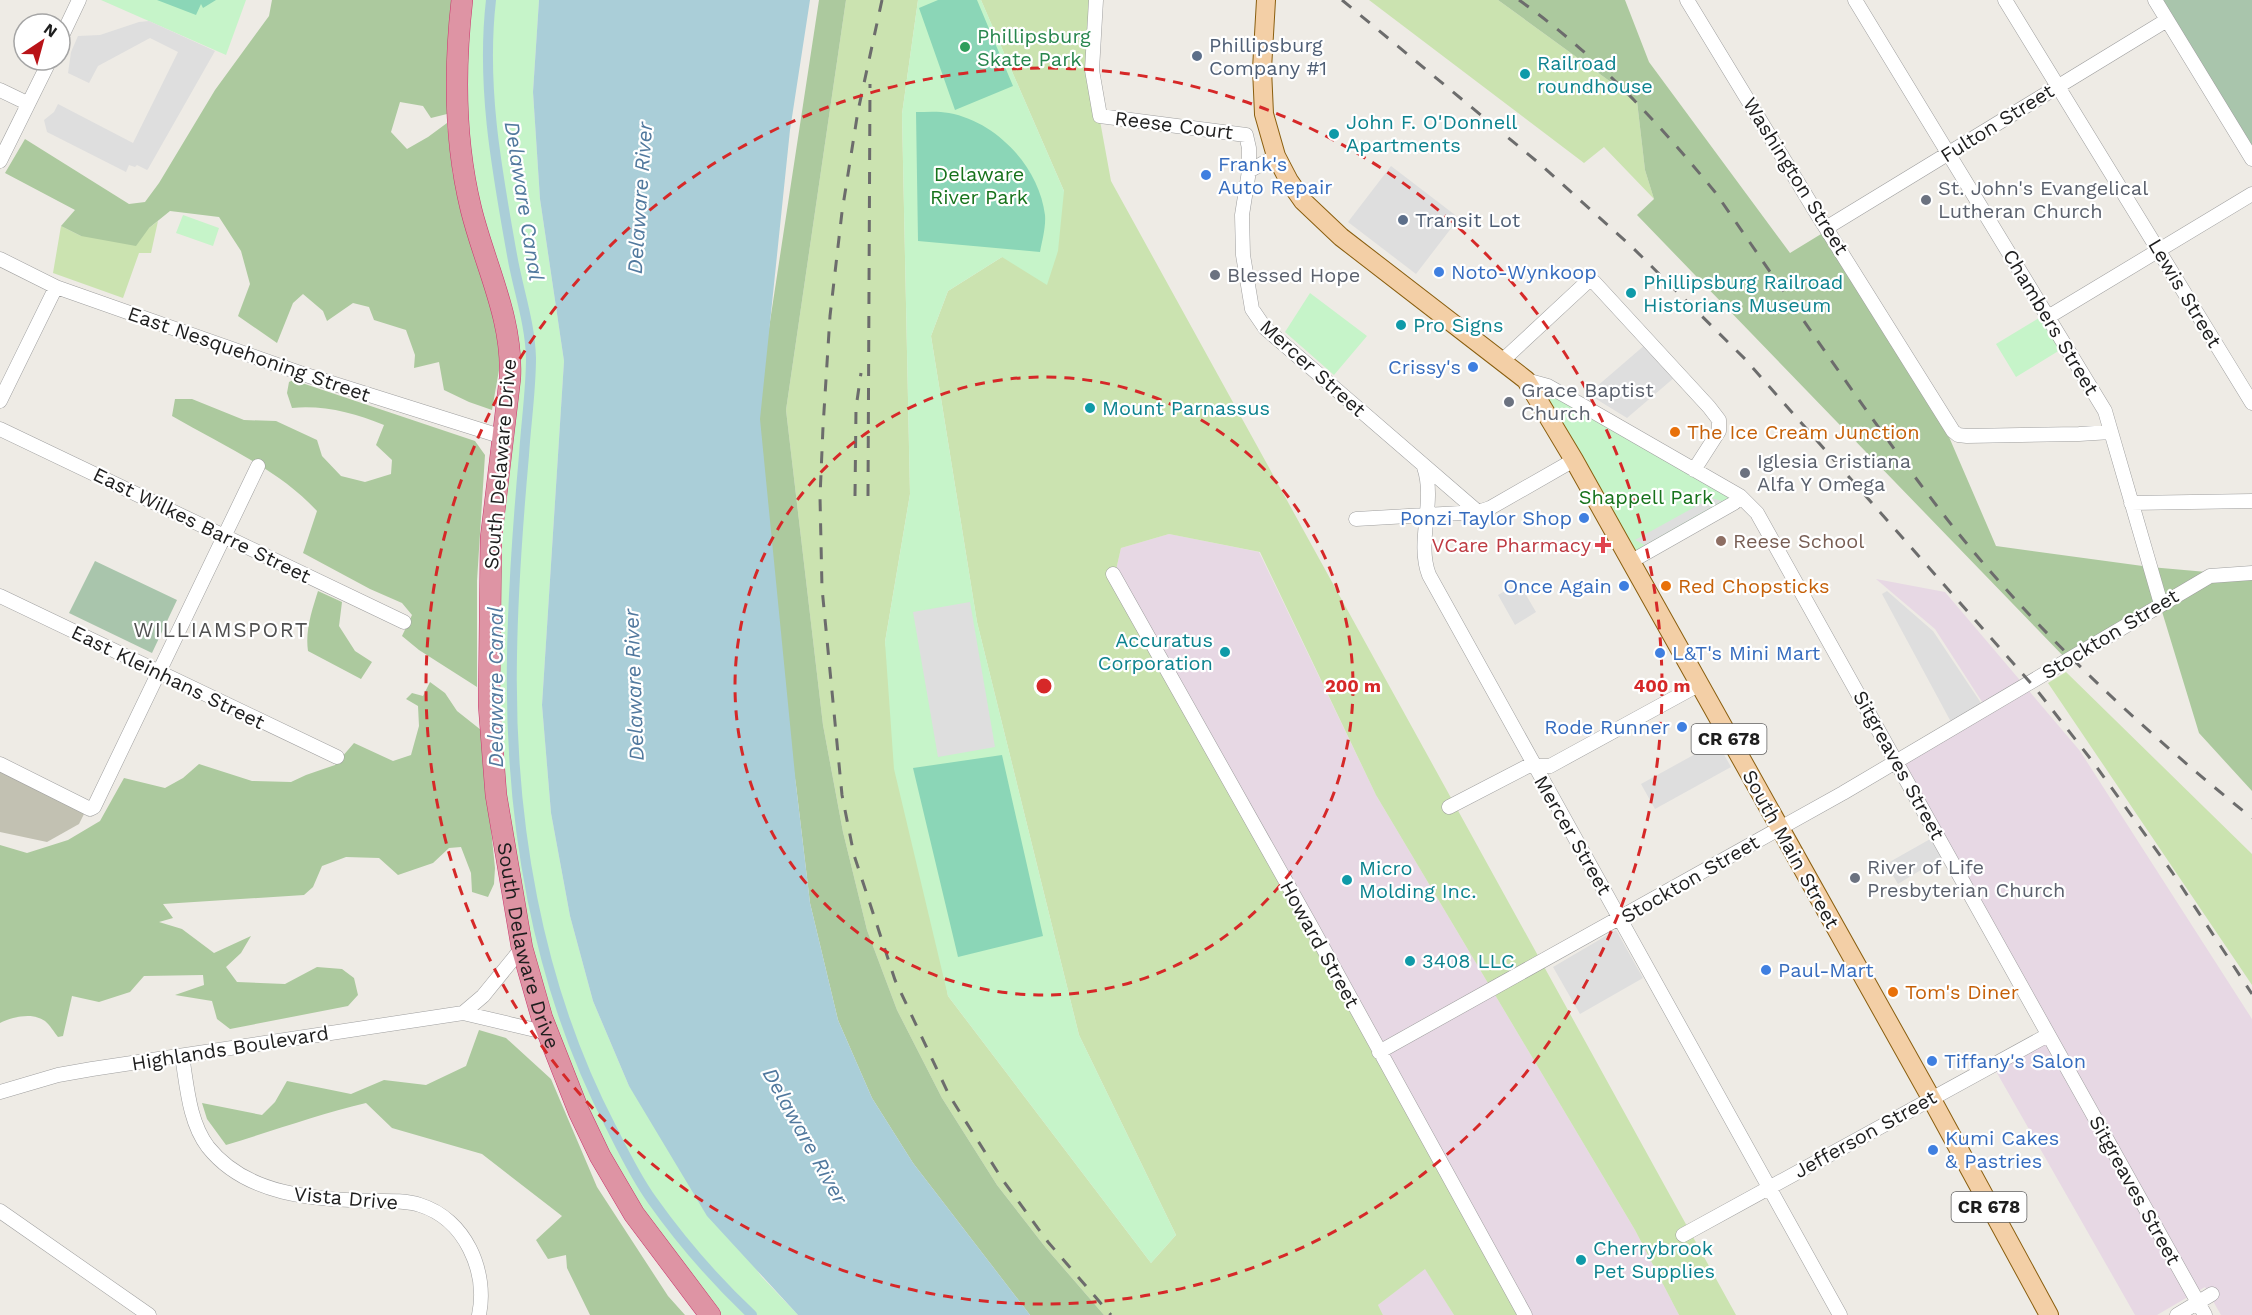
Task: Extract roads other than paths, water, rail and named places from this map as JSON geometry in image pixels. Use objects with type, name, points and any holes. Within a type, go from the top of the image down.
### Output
[{"type":"highway","name":"South Delaware Drive","points":[[462,0],[456,72],[457,122],[461,158],[471,209],[507,328],[511,370],[491,538],[489,732],[496,795],[522,948],[548,1033],[579,1112],[613,1180],[643,1227],[710,1315]]},
{"type":"main road","name":"South Main Street","points":[[1263,0],[1262,97],[1264,114],[1276,156],[1289,181],[1303,201],[1341,237],[1526,380],[1574,460],[1700,684],[2049,1315]]},
{"type":"street","points":[[72,15],[79,0]]},
{"type":"street","name":"Reese Court","points":[[1096,0],[1092,70],[1100,116],[1243,134],[1248,138],[1249,171]]},
{"type":"street","name":"Washington Street","points":[[1687,0],[1953,431],[1958,435],[1967,436],[2111,432]]},
{"type":"street","name":"Chambers Street","points":[[1855,0],[2102,405],[2161,604]]},
{"type":"street","name":"Lewis Street","points":[[2005,0],[2252,402]]},
{"type":"street","points":[[2155,0],[2251,156]]},
{"type":"street","name":"Fulton Street","points":[[1826,228],[2167,20]]},
{"type":"street","points":[[0,161],[44,72]]},
{"type":"street","points":[[0,90],[27,103]]},
{"type":"street","points":[[1249,171],[1276,156]]},
{"type":"street","name":"Mercer Street","points":[[1249,171],[1241,237],[1253,313],[1265,328],[1478,512]]},
{"type":"street","points":[[2048,317],[2252,194]]},
{"type":"street","name":"East Nesquehoning Street","points":[[0,259],[56,287],[306,375],[503,437]]},
{"type":"street","points":[[1502,360],[1587,282],[1594,282],[1719,420],[1719,431],[1694,470]]},
{"type":"street","points":[[0,401],[56,287]]},
{"type":"street","name":"Sitgreaves Street","points":[[1526,380],[1548,386],[1740,496],[1749,503],[1765,525],[2205,1315]]},
{"type":"street","name":"East Wilkes Barre Street","points":[[0,429],[404,622]]},
{"type":"street","points":[[1356,519],[1478,512],[1490,508],[1574,460]]},
{"type":"street","points":[[0,764],[92,808],[258,466]]},
{"type":"street","name":"Mercer Street","points":[[1424,467],[1428,487],[1425,558],[1429,575],[1840,1315]]},
{"type":"street","points":[[1630,562],[1734,503],[1740,496]]},
{"type":"street","points":[[2131,503],[2252,501]]},
{"type":"street","name":"Stockton Street","points":[[1379,1052],[1621,919],[1843,793],[2210,576],[2252,573]]},
{"type":"street","name":"Howard Street","points":[[1113,574],[1525,1315]]},
{"type":"street","name":"East Kleinhans Street","points":[[0,596],[337,757]]},
{"type":"street","points":[[1449,807],[1528,766],[1546,768],[1700,684]]},
{"type":"street","points":[[463,1013],[483,996],[522,948]]},
{"type":"street","name":"Highlands Boulevard","points":[[0,1092],[58,1075],[463,1013],[548,1033]]},
{"type":"street","name":"Jefferson Street","points":[[1683,1235],[2048,1035]]},
{"type":"street","name":"Vista Drive","points":[[182,1056],[189,1103],[206,1145],[219,1158],[248,1179],[274,1190],[322,1199],[419,1204],[437,1212],[458,1230],[474,1259],[481,1281],[479,1315]]},
{"type":"street","points":[[0,1210],[149,1315]]},
{"type":"street","points":[[2176,1315],[2212,1294]]},
{"type":"water","name":"Delaware River","points":[[539,0],[810,0],[790,130],[760,419],[796,785],[810,903],[838,1020],[872,1098],[913,1163],[1030,1315],[798,1315],[707,1216],[629,1086],[593,1001],[570,916],[551,813],[542,705],[564,361],[540,199],[533,92]]},
{"type":"waterway","name":"Delaware Canal","points":[[491,0],[488,64],[492,128],[501,192],[531,358],[513,606],[512,717],[522,838],[532,898],[563,1015],[585,1072],[635,1174],[687,1245],[752,1315]]},
{"type":"railway","points":[[882,0],[858,111],[842,212],[830,316],[823,427],[820,497],[822,588],[842,795],[854,855],[895,980],[949,1095],[1002,1179],[1048,1242],[1111,1315]]},
{"type":"railway","points":[[1342,0],[1540,164],[1632,247],[1745,359],[2036,689],[2093,762],[2172,872],[2252,994]]},
{"type":"railway","points":[[1519,0],[1574,43],[1624,90],[1648,114],[1715,192],[1913,475],[1977,556],[2013,597],[2089,675],[2169,749],[2252,818]]},
{"type":"railway","points":[[868,496],[870,84]]},
{"type":"railway","points":[[855,496],[856,408],[861,373]]},
{"type":"place","name":"Phillipsburg Skate Park","points":[[965,47]]},
{"type":"place","name":"Phillipsburg Company #1","points":[[1197,56]]},
{"type":"place","name":"Railroad roundhouse","points":[[1525,74]]},
{"type":"place","name":"John F. O'Donnell Apartments","points":[[1334,134]]},
{"type":"place","name":"Frank's Auto Repair","points":[[1206,175]]},
{"type":"place","name":"St. John's Evangelical Lutheran Church","points":[[1926,200]]},
{"type":"place","name":"Transit Lot","points":[[1403,220]]},
{"type":"place","name":"Noto-Wynkoop","points":[[1439,272]]},
{"type":"place","name":"Blessed Hope","points":[[1215,275]]},
{"type":"place","name":"Phillipsburg Railroad Historians Museum","points":[[1631,293]]},
{"type":"place","name":"Pro Signs","points":[[1401,325]]},
{"type":"place","name":"Crissy's","points":[[1473,367]]},
{"type":"place","name":"Grace Baptist Church","points":[[1509,402]]},
{"type":"place","name":"Mount Parnassus","points":[[1090,408]]},
{"type":"place","name":"The Ice Cream Junction","points":[[1675,432]]},
{"type":"place","name":"Iglesia Cristiana Alfa Y Omega","points":[[1745,473]]},
{"type":"place","name":"Ponzi Taylor Shop","points":[[1584,518]]},
{"type":"place","name":"Reese School","points":[[1721,541]]},
{"type":"place","name":"VCare Pharmacy","points":[[1603,545]]},
{"type":"place","name":"Once Again","points":[[1624,586]]},
{"type":"place","name":"Red Chopsticks","points":[[1666,586]]},
{"type":"place","name":"Accuratus Corporation","points":[[1225,652]]},
{"type":"place","name":"L&T's Mini Mart","points":[[1660,653]]},
{"type":"place","name":"Rode Runner","points":[[1682,727]]},
{"type":"place","name":"River of Life Presbyterian Church","points":[[1855,878]]},
{"type":"place","name":"Micro Molding Inc.","points":[[1347,880]]},
{"type":"place","name":"3408 LLC","points":[[1410,961]]},
{"type":"place","name":"Paul-Mart","points":[[1766,970]]},
{"type":"place","name":"Tom's Diner","points":[[1893,992]]},
{"type":"place","name":"Tiffany's Salon","points":[[1932,1061]]},
{"type":"place","name":"Kumi Cakes & Pastries","points":[[1933,1150]]},
{"type":"place","name":"Cherrybrook Pet Supplies","points":[[1581,1260]]},
{"type":"district","name":"WILLIAMSPORT","points":[[221,630]]},
{"type":"park label","name":"Delaware River Park","points":[[979,186]]},
{"type":"park label","name":"Shappell Park","points":[[1646,497]]}]
